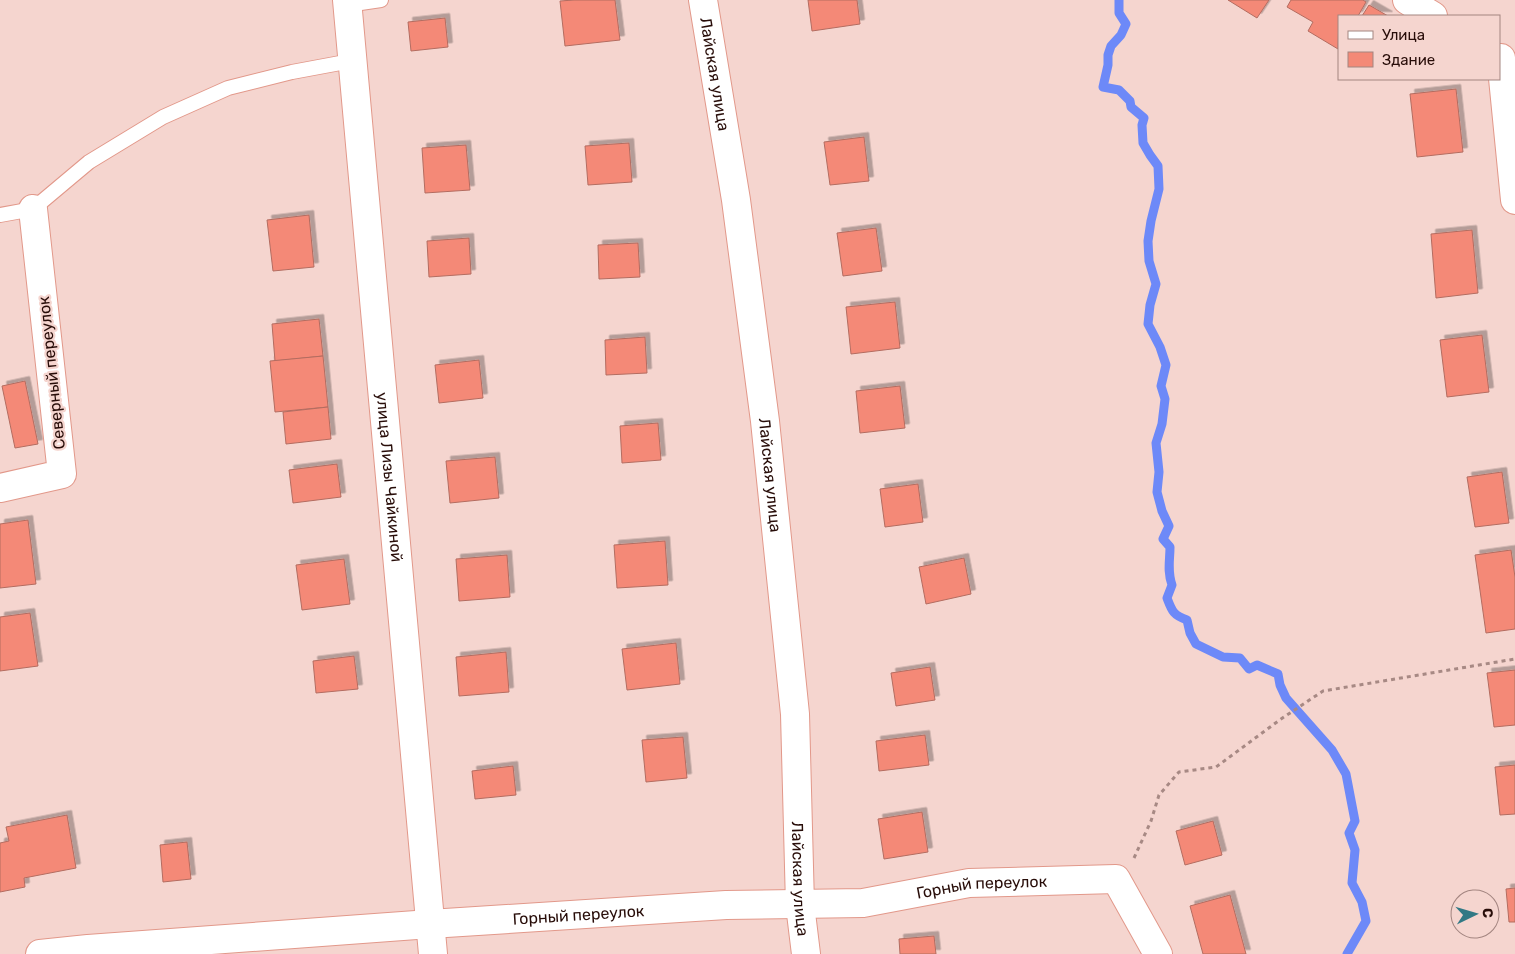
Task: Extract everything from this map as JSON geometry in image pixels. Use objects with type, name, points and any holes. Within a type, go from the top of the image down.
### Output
[{"type":"street","name":"Лайская улица","points":[[703,0],[736,200],[765,421],[794,714],[800,905],[806,954]]},
{"type":"street","points":[[1407,0],[1431,15]]},
{"type":"street","name":"улица Лизы Чайкиной","points":[[347,2],[433,954]]},
{"type":"street","points":[[1505,61],[1515,200]]},
{"type":"street","name":"Северный переулок","points":[[0,488],[62,474],[33,209]]},
{"type":"street","name":"Горный переулок","points":[[40,954],[430,924],[726,906],[864,903],[969,883],[1116,879]]},
{"type":"street","points":[[1116,879],[1158,954]]},
{"type":"lane","points":[[347,2],[381,0]]},
{"type":"lane","points":[[0,215],[33,209],[89,162],[162,117],[228,88],[292,72],[352,61]]},
{"type":"path","points":[[1116,879],[1132,862],[1151,821],[1159,795],[1179,772],[1216,767],[1280,719],[1323,691],[1515,659]]},
{"type":"building","points":[[615,0],[620,40],[565,46],[560,1]]},
{"type":"building","points":[[808,0],[857,0],[860,24],[812,31]]},
{"type":"building","points":[[1228,0],[1269,0],[1257,18]]},
{"type":"building","points":[[1291,0],[1363,0],[1366,2],[1359,15],[1338,15],[1338,49],[1308,31],[1313,22],[1287,7]]},
{"type":"building","points":[[1369,5],[1386,15],[1363,15]]},
{"type":"building","points":[[445,18],[448,47],[411,51],[408,22]]},
{"type":"building","points":[[1456,89],[1463,152],[1417,157],[1410,94]]},
{"type":"building","points":[[864,137],[869,181],[830,185],[824,142]]},
{"type":"building","points":[[629,143],[632,182],[588,185],[585,146]]},
{"type":"building","points":[[466,145],[470,190],[425,193],[422,148]]},
{"type":"building","points":[[309,215],[314,267],[273,271],[267,220]]},
{"type":"building","points":[[876,228],[882,271],[843,276],[837,233]]},
{"type":"building","points":[[1472,230],[1478,293],[1436,298],[1431,234]]},
{"type":"building","points":[[469,238],[471,274],[429,277],[427,241]]},
{"type":"building","points":[[638,243],[640,277],[599,279],[598,245]]},
{"type":"building","points":[[895,302],[900,348],[851,354],[846,307]]},
{"type":"building","points":[[319,319],[323,356],[275,361],[272,324]]},
{"type":"building","points":[[1482,335],[1489,392],[1447,397],[1440,340]]},
{"type":"building","points":[[645,337],[647,373],[606,375],[605,340]]},
{"type":"building","points":[[323,356],[328,407],[275,412],[270,361]]},
{"type":"building","points":[[479,360],[483,398],[439,403],[435,365]]},
{"type":"building","points":[[25,381],[38,444],[15,448],[2,386]]},
{"type":"building","points":[[900,386],[905,428],[860,433],[856,391]]},
{"type":"building","points":[[328,407],[331,439],[286,444],[283,412]]},
{"type":"building","points":[[658,423],[661,460],[622,463],[620,426]]},
{"type":"building","points":[[495,457],[499,498],[450,503],[446,461]]},
{"type":"building","points":[[337,464],[341,497],[293,503],[289,470]]},
{"type":"building","points":[[1502,472],[1509,523],[1475,527],[1467,477]]},
{"type":"building","points":[[918,484],[923,522],[885,527],[880,489]]},
{"type":"building","points":[[28,520],[36,584],[0,588],[0,524]]},
{"type":"building","points":[[665,541],[668,585],[617,588],[614,545]]},
{"type":"building","points":[[1511,550],[1515,577],[1515,629],[1486,633],[1475,555]]},
{"type":"building","points":[[507,555],[510,597],[459,601],[456,559]]},
{"type":"building","points":[[964,558],[971,594],[926,604],[919,567]]},
{"type":"building","points":[[344,559],[350,604],[302,610],[296,565]]},
{"type":"building","points":[[30,613],[38,666],[0,671],[0,617]]},
{"type":"building","points":[[676,643],[680,684],[627,690],[622,649]]},
{"type":"building","points":[[506,652],[509,692],[459,696],[456,657]]},
{"type":"building","points":[[354,656],[358,689],[316,693],[313,661]]},
{"type":"building","points":[[930,667],[935,700],[896,706],[891,673]]},
{"type":"building","points":[[1515,670],[1515,725],[1494,727],[1487,673]]},
{"type":"building","points":[[925,735],[929,765],[879,771],[876,741]]},
{"type":"building","points":[[683,737],[687,778],[646,782],[642,740]]},
{"type":"building","points":[[1515,765],[1515,814],[1500,815],[1495,767]]},
{"type":"building","points":[[513,766],[516,795],[475,799],[472,771]]},
{"type":"building","points":[[922,812],[928,852],[884,859],[878,819]]},
{"type":"building","points":[[67,815],[76,868],[24,878],[25,887],[0,892],[0,843],[9,841],[6,827]]},
{"type":"building","points":[[1213,821],[1222,855],[1185,865],[1176,831]]},
{"type":"building","points":[[187,842],[191,879],[163,882],[160,845]]},
{"type":"building","points":[[1515,888],[1515,922],[1509,922],[1506,889]]},
{"type":"building","points":[[1230,895],[1246,954],[1203,954],[1190,906]]},
{"type":"building","points":[[934,936],[936,954],[900,954],[899,939]]},
{"type":"waterway","points":[[1119,0],[1119,13],[1126,24],[1121,35],[1111,46],[1103,87],[1119,90],[1130,101],[1131,107],[1144,118],[1142,125],[1143,143],[1158,166],[1159,189],[1148,241],[1149,261],[1156,284],[1150,305],[1148,324],[1160,347],[1166,365],[1161,386],[1165,399],[1162,424],[1156,443],[1159,472],[1157,492],[1162,511],[1169,526],[1163,539],[1170,547],[1169,570],[1172,585],[1167,598],[1174,612],[1187,620],[1190,633],[1196,644],[1223,657],[1240,658],[1249,669],[1257,665],[1278,674],[1280,685],[1286,698],[1332,750],[1346,774],[1355,821],[1349,833],[1355,850],[1352,883],[1362,902],[1366,921],[1347,954]]}]
